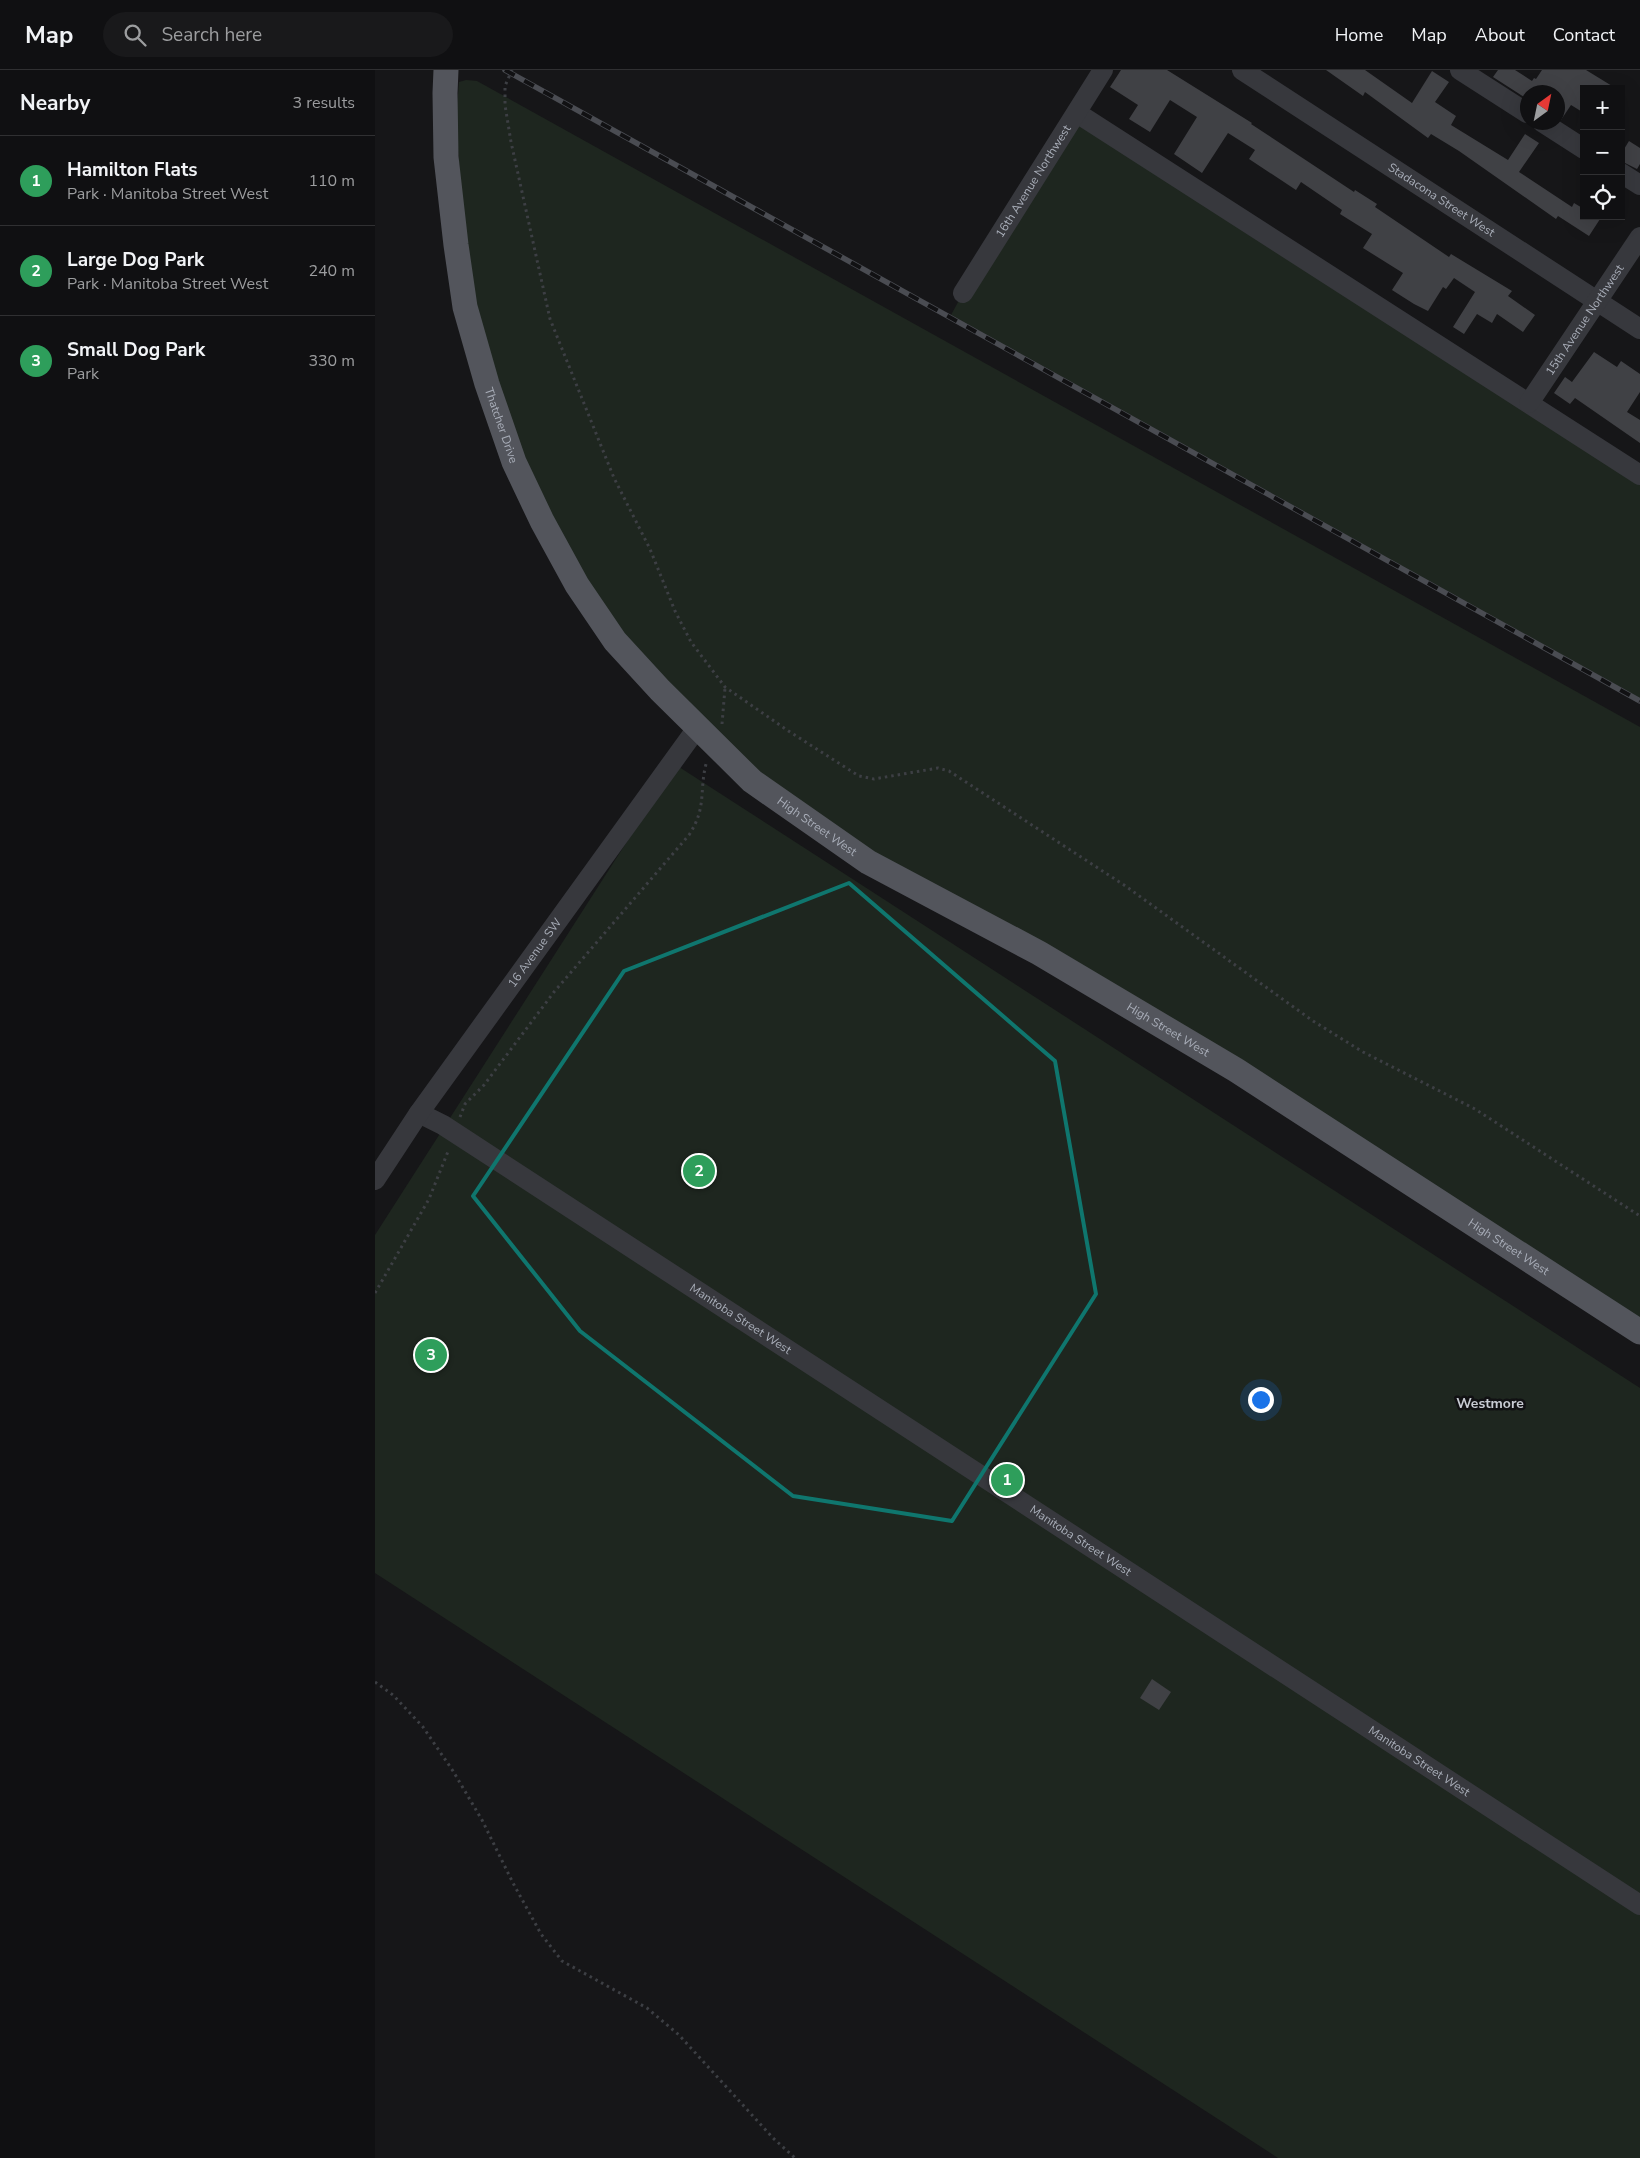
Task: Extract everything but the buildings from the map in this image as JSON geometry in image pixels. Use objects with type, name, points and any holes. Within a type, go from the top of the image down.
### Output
[{"type":"main road","name":"Thatcher Drive","points":[[446,70],[446,157],[465,307],[487,384],[514,462],[542,521],[583,593],[615,641],[704,735]]},
{"type":"main road","name":"High Street West","points":[[704,735],[752,781],[867,862],[1039,953],[1236,1070],[1640,1332]]},
{"type":"street","name":"16th Avenue Northwest","points":[[963,292],[1103,70]]},
{"type":"street","name":"Stadacona Street West","points":[[1242,70],[1640,329]]},
{"type":"street","points":[[1460,70],[1520,109]]},
{"type":"street","points":[[1077,113],[1640,475]]},
{"type":"street","points":[[1554,130],[1580,146]]},
{"type":"street","points":[[1624,175],[1640,185]]},
{"type":"street","name":"15th Avenue Northwest","points":[[1529,403],[1640,237]]},
{"type":"street","name":"16 Avenue SW","points":[[375,1180],[419,1113],[704,735]]},
{"type":"street","name":"Manitoba Street West","points":[[419,1113],[455,1132],[1640,1905]]},
{"type":"path","points":[[512,70],[505,86],[506,114],[550,319],[614,478],[650,549],[675,611],[701,658],[725,687],[787,730],[859,776],[874,779],[938,768],[949,771],[1124,885],[1313,1021],[1363,1052],[1475,1109],[1640,1216]]},
{"type":"path","points":[[375,1294],[429,1199],[465,1104],[484,1085],[555,992],[689,835],[697,822],[702,804],[704,735],[724,721],[725,687]]},
{"type":"path","points":[[375,1682],[393,1695],[423,1727],[453,1771],[482,1820],[541,1934],[562,1961],[647,2008],[679,2035],[773,2138],[795,2158]]},
{"type":"highlighted area","points":[[849,883],[1055,1061],[1096,1294],[952,1521],[793,1496],[580,1331],[473,1196],[624,971]]},
{"type":"shaded area","points":[[466,80],[477,81],[1640,727],[1640,1328],[754,780],[619,640],[515,455],[468,293],[456,119],[459,82]]},
{"type":"shaded area","points":[[1077,113],[1640,475],[1640,698],[951,315]]},
{"type":"shaded area","points":[[676,765],[1640,1388],[1640,2158],[1278,2158],[375,1573],[375,1235]]},
{"type":"railway","points":[[505,70],[1640,701]]},
{"type":"place","name":"Large Dog Park","points":[[699,1171]]},
{"type":"place","name":"Small Dog Park","points":[[431,1355]]},
{"type":"place","name":"Hamilton Flats","points":[[1007,1480]]},
{"type":"district","name":"Westmore","points":[[1490,1403]]}]
